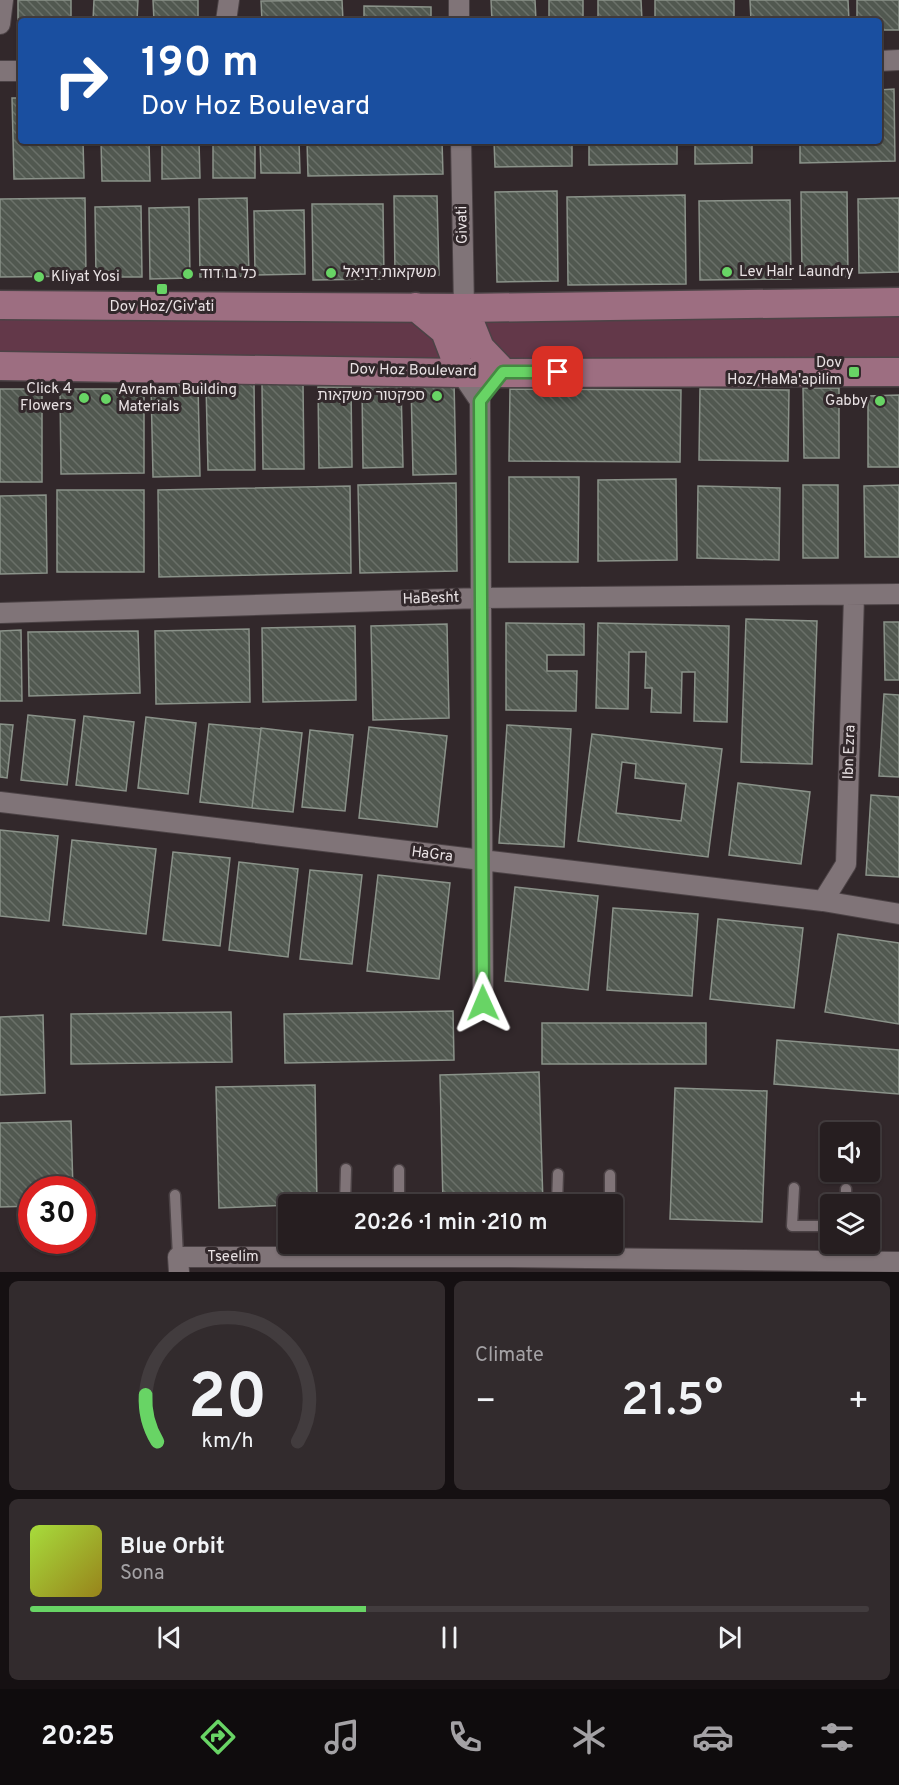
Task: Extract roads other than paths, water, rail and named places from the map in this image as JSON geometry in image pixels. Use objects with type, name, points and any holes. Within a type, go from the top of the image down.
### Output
[{"type":"street","points":[[0,24],[3,0]]},
{"type":"street","points":[[227,18],[230,0]]},
{"type":"street","points":[[459,0],[459,18]]},
{"type":"street","points":[[882,61],[899,60]]},
{"type":"street","points":[[0,71],[18,71]]},
{"type":"street","name":"Givati","points":[[461,144],[464,308]]},
{"type":"street","points":[[0,305],[464,308],[899,302]]},
{"type":"street","points":[[416,307],[445,331],[461,373],[480,401],[483,1003]]},
{"type":"street","points":[[464,308],[480,348],[503,372],[480,401]]},
{"type":"street","name":"Dov Hoz Boulevard","points":[[0,366],[461,373],[899,372]]},
{"type":"street","name":"HaBesht","points":[[0,613],[480,598],[899,594]]},
{"type":"street","name":"Ibn Ezra","points":[[823,901],[846,864],[854,596]]},
{"type":"street","name":"HaGra","points":[[0,802],[823,901],[899,914]]},
{"type":"street","name":"Tseelim","points":[[623,1251],[820,1253]]},
{"type":"street","name":"Tseelim","points":[[178,1265],[340,1254]]},
{"type":"street","name":"Tseelim","points":[[427,1254],[503,1265],[587,1254]]},
{"type":"street","name":"Tseelim","points":[[852,1254],[899,1262]]},
{"type":"lane","points":[[345,1194],[346,1169]]},
{"type":"lane","points":[[399,1170],[399,1194]]},
{"type":"lane","points":[[557,1194],[558,1174]]},
{"type":"lane","points":[[610,1175],[610,1194]]},
{"type":"lane","points":[[794,1188],[792,1226],[820,1226]]},
{"type":"lane","points":[[846,1189],[846,1194]]},
{"type":"lane","points":[[176,1195],[178,1265]]},
{"type":"place","name":"Lev HaIr Laundry","points":[[727,272]]},
{"type":"place","name":"משקאות דניאל","points":[[331,273]]},
{"type":"place","name":"כל בו דוד","points":[[188,274]]},
{"type":"place","name":"Kliyat Yosi","points":[[39,277]]},
{"type":"place","name":"Dov Hoz/Giv'ati","points":[[162,289]]},
{"type":"place","name":"Dov Hoz/HaMa'apilim","points":[[854,372]]},
{"type":"place","name":"ספקטור משקאות","points":[[437,396]]},
{"type":"place","name":"Click 4 Flowers","points":[[84,398]]},
{"type":"place","name":"Avraham Building Materials","points":[[106,399]]},
{"type":"place","name":"Gabby","points":[[880,401]]}]
